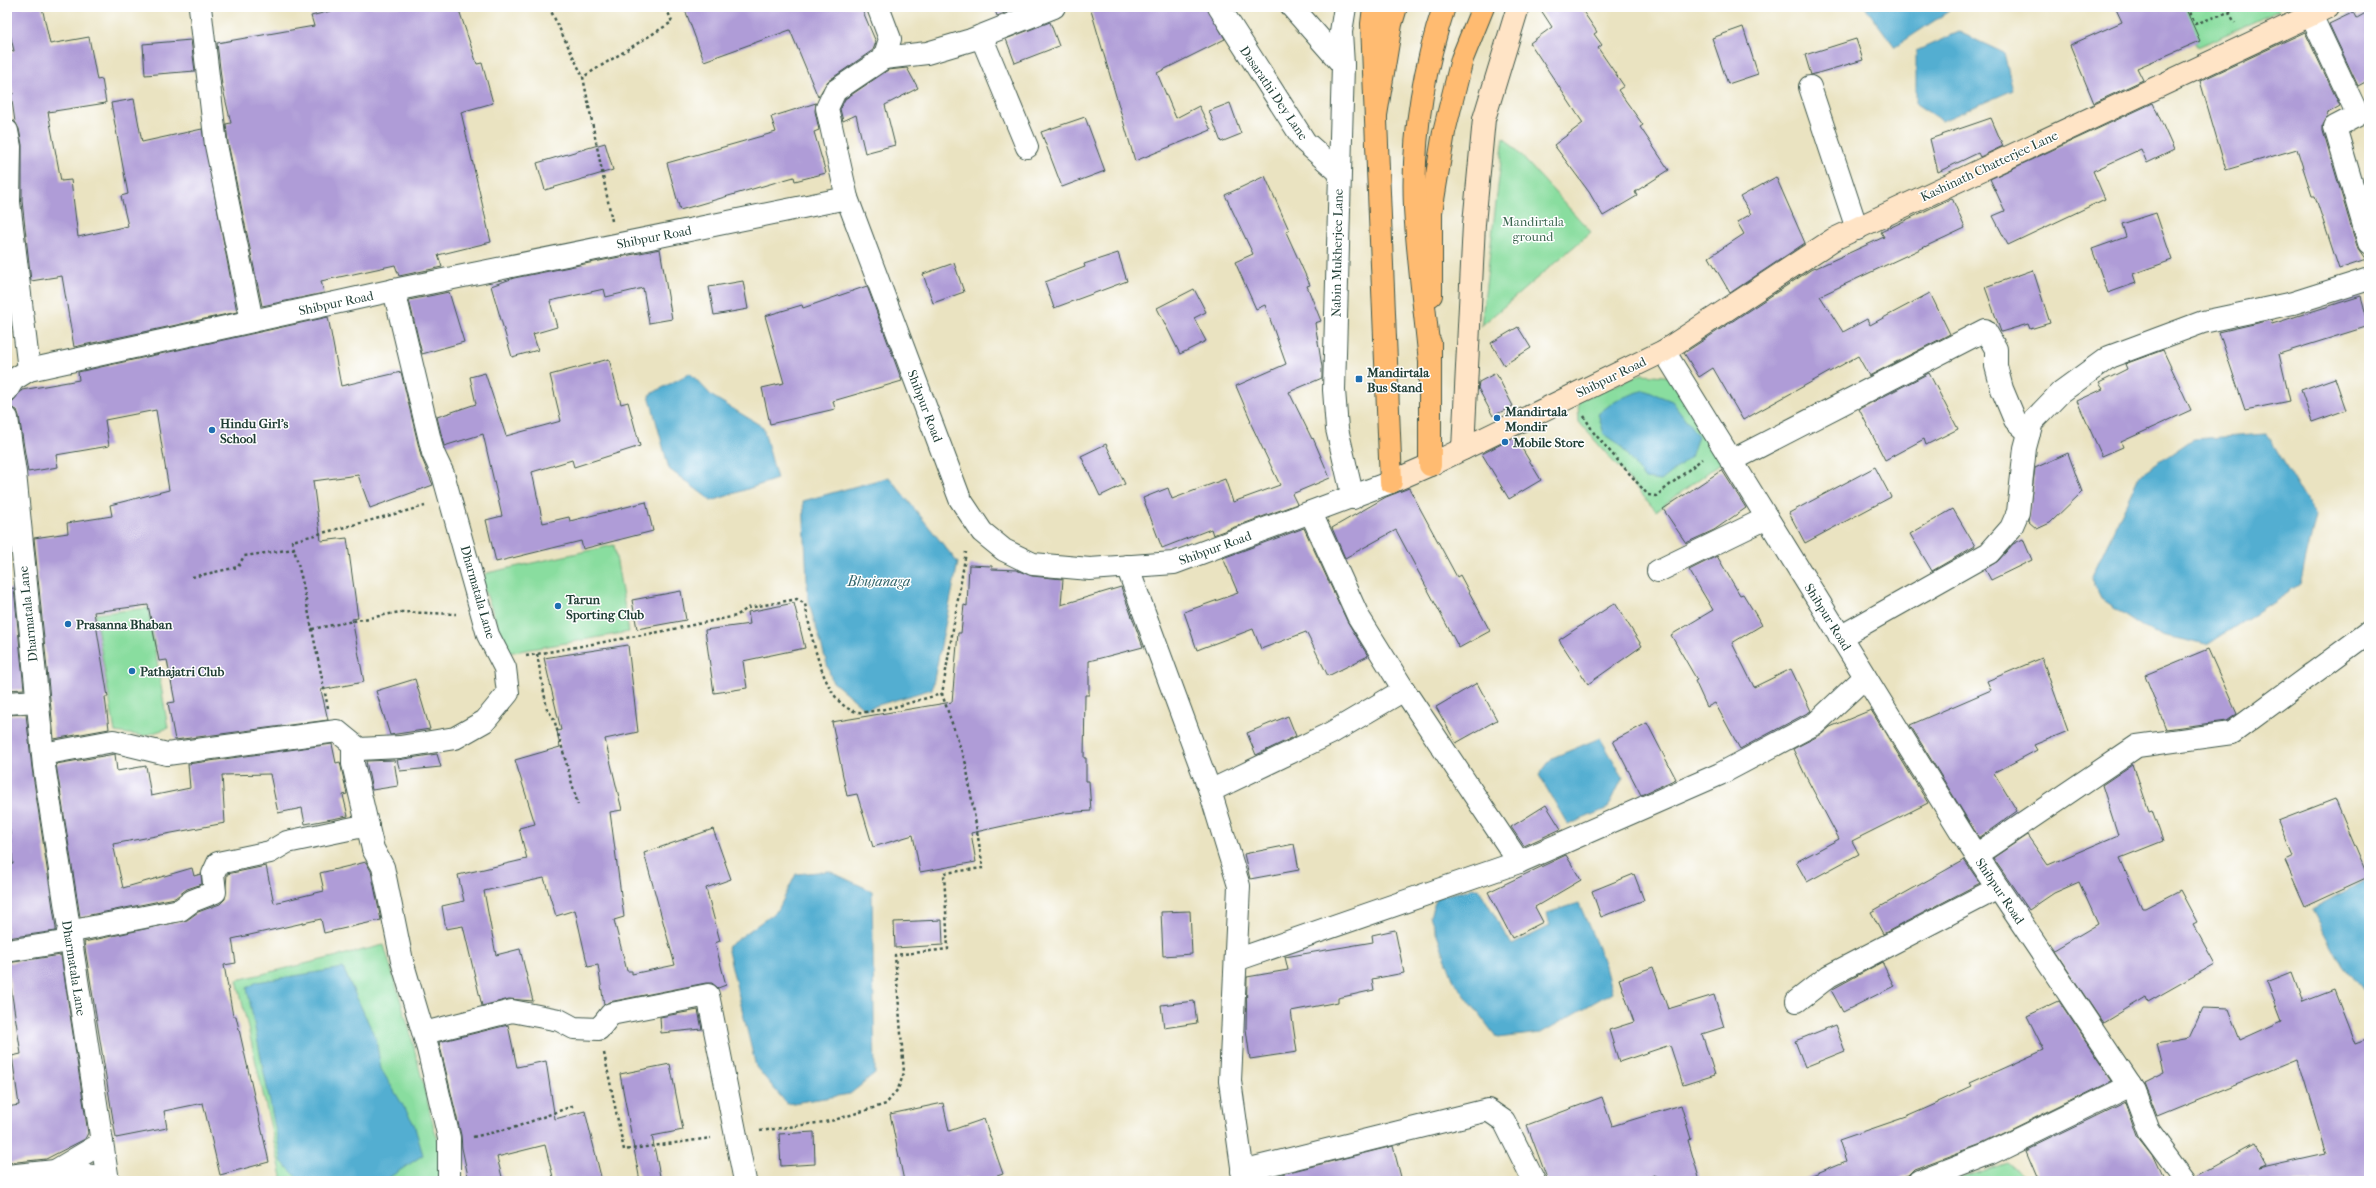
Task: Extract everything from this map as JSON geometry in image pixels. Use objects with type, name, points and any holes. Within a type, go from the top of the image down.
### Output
[{"type":"main road","points":[[1374,7],[1372,24],[1391,482]]},
{"type":"main road","points":[[1376,115],[1390,24],[1396,7]]},
{"type":"main road","points":[[1430,362],[1415,207],[1418,123],[1433,42],[1444,7]]},
{"type":"main road","points":[[1430,465],[1431,212],[1444,132],[1462,59],[1483,7]]},
{"type":"street","points":[[200,7],[216,144],[252,321]]},
{"type":"street","points":[[878,7],[890,39],[884,58]]},
{"type":"street","points":[[847,198],[827,108],[835,91],[884,58],[927,53],[981,36],[1054,7]]},
{"type":"street","name":"Dasarathi Dey Lane","points":[[1219,7],[1305,142],[1339,172]]},
{"type":"street","points":[[1292,7],[1343,65]]},
{"type":"street","name":"Nabin Mukherjee Lane","points":[[1345,7],[1341,32],[1343,65],[1334,390],[1337,430],[1353,498]]},
{"type":"street","points":[[1463,449],[1474,224],[1484,119],[1518,7]]},
{"type":"street","points":[[2323,9],[2358,115],[2335,127],[2369,242]]},
{"type":"street","name":"Kashinath Chatterjee Lane","points":[[1664,351],[1834,239],[2323,9]]},
{"type":"street","points":[[981,36],[1027,147]]},
{"type":"street","points":[[1810,87],[1856,228]]},
{"type":"street","points":[[7,131],[10,147],[9,202],[29,370]]},
{"type":"street","name":"Shibpur Road","points":[[7,390],[13,380],[29,370],[394,290],[847,198],[960,499],[982,532],[1004,550],[1033,564],[1090,569],[1174,564],[1353,498],[1430,465],[1664,351],[1865,678],[1976,855],[2130,1085],[2149,1132],[2186,1181]]},
{"type":"street","points":[[1840,637],[1989,553],[2011,528],[2018,512],[2024,448],[2032,422],[2060,392],[2109,357],[2203,322],[2293,303],[2369,279]]},
{"type":"street","name":"Dharmatala Lane","points":[[353,745],[359,749],[400,748],[455,738],[486,721],[508,693],[505,668],[488,635],[451,499],[443,474],[433,453],[394,290]]},
{"type":"street","points":[[1726,452],[1985,330],[1996,349],[1996,366],[2002,389],[2015,420],[2029,433]]},
{"type":"street","name":"Dharmatala Lane","points":[[7,418],[11,471],[42,754],[107,1179]]},
{"type":"street","points":[[1311,513],[1358,616],[1404,690],[1519,862]]},
{"type":"street","points":[[1658,571],[1766,518]]},
{"type":"street","points":[[1127,566],[1210,791],[1239,886],[1230,1081],[1243,1176],[1488,1110],[1504,1121],[1534,1181]]},
{"type":"street","points":[[1976,855],[2137,746],[2232,733],[2369,632]]},
{"type":"street","points":[[1236,960],[1519,862],[1720,774],[1816,723],[1865,678]]},
{"type":"street","points":[[1210,791],[1330,733],[1404,690]]},
{"type":"street","points":[[7,703],[37,701]]},
{"type":"street","points":[[42,754],[113,742],[167,754],[337,731],[353,745],[353,764],[373,849],[383,868],[402,961],[424,1033],[450,1144],[449,1181]]},
{"type":"street","points":[[7,951],[180,910],[192,901],[215,892],[213,874],[218,863],[270,852],[287,842],[368,825]]},
{"type":"street","points":[[1797,1001],[1829,976],[1998,888]]},
{"type":"street","points":[[424,1033],[512,1012],[559,1020],[574,1028],[599,1029],[611,1014],[708,995],[745,1181]]},
{"type":"street","points":[[1919,1181],[1989,1154],[2130,1085]]},
{"type":"street","points":[[55,1171],[102,1143]]},
{"type":"street","points":[[7,1176],[55,1171],[107,1179]]},
{"type":"path","points":[[549,7],[583,77],[617,244]]},
{"type":"path","points":[[583,77],[672,22],[666,7]]},
{"type":"path","points":[[2188,7],[2195,24],[2243,7]]},
{"type":"path","points":[[1592,386],[1596,394],[1585,402],[1582,410],[1586,422],[1648,495],[1656,496],[1726,452]]},
{"type":"path","points":[[333,732],[292,541],[451,499]]},
{"type":"path","points":[[599,1029],[624,1150],[831,1121],[886,1104],[898,1089],[904,1073],[895,955],[948,949],[944,873],[983,868],[966,764],[942,694],[963,561],[969,546],[982,532]]},
{"type":"path","points":[[192,577],[238,567],[244,556],[294,549]]},
{"type":"path","points":[[505,668],[511,659],[659,632],[736,616],[748,608],[797,599],[805,604],[815,650],[825,680],[836,697],[850,710],[863,712],[942,694]]},
{"type":"path","points":[[312,629],[400,612],[482,615]]},
{"type":"path","points":[[537,654],[547,709],[554,719],[578,805]]},
{"type":"path","points":[[450,1144],[516,1127],[575,1104]]},
{"type":"green space","points":[[2178,7],[2278,7],[2280,10],[2198,47]]},
{"type":"green space","name":"Mandirtala ground","points":[[1504,137],[1591,232],[1481,326]]},
{"type":"green space","points":[[1642,374],[1675,377],[1726,459],[1656,511],[1579,422],[1578,401]]},
{"type":"green space","name":"Tarun Sporting Club","points":[[614,545],[629,632],[508,653],[481,580],[487,573]]},
{"type":"green space","name":"Pathajatri Club","points":[[148,608],[168,728],[144,736],[115,732],[95,614]]},
{"type":"green space","points":[[384,945],[411,1035],[434,1128],[440,1145],[440,1178],[438,1181],[283,1181],[237,980]]},
{"type":"green space","points":[[2007,1163],[2029,1181],[1953,1181]]},
{"type":"water","points":[[1865,7],[1955,7],[1895,47]]},
{"type":"water","points":[[1959,32],[2004,53],[2013,90],[1942,121],[1916,104],[1916,51]]},
{"type":"water","points":[[690,373],[712,396],[763,427],[777,479],[712,501],[669,469],[649,395]]},
{"type":"water","points":[[1644,390],[1672,401],[1698,436],[1691,457],[1661,481],[1645,479],[1619,444],[1604,434],[1598,414],[1616,400]]},
{"type":"water","points":[[2267,434],[2316,516],[2300,584],[2207,645],[2152,633],[2101,599],[2091,578],[2139,476],[2193,439]]},
{"type":"water","name":"Bhujanaga","points":[[889,477],[958,563],[932,689],[865,709],[832,681],[808,600],[803,501]]},
{"type":"water","points":[[1600,738],[1623,777],[1608,808],[1568,825],[1539,775],[1552,758]]},
{"type":"water","points":[[829,871],[872,891],[875,1074],[850,1094],[787,1104],[756,1067],[727,947],[778,910],[796,874]]},
{"type":"water","points":[[2369,878],[2369,998],[2343,966],[2312,909]]},
{"type":"water","points":[[1473,888],[1479,889],[1512,945],[1550,926],[1547,913],[1579,903],[1604,962],[1612,992],[1541,1033],[1497,1038],[1454,981],[1430,916],[1437,897]]},
{"type":"water","points":[[343,968],[376,1039],[381,1069],[414,1124],[423,1155],[384,1181],[301,1181],[282,1162],[247,988],[257,982]]},
{"type":"building","points":[[7,7],[42,7],[50,44],[89,37],[97,80],[102,79],[106,103],[48,112],[61,181],[71,180],[78,237],[128,226],[121,196],[128,194],[111,103],[134,99],[142,142],[202,129],[237,312],[74,347],[62,276],[31,281],[22,201],[22,145],[19,129],[15,122],[11,94],[13,94],[7,60],[7,52],[14,51],[7,21]]},
{"type":"building","points":[[346,7],[458,7],[477,64],[482,63],[493,103],[461,112],[491,242],[438,255],[442,267],[399,276],[395,265],[321,281],[324,293],[262,306],[228,143],[226,124],[231,123],[222,85],[217,43],[314,26],[311,16]]},
{"type":"building","points":[[684,7],[861,7],[876,42],[873,50],[828,81],[818,97],[790,30],[704,61]]},
{"type":"building","points":[[994,7],[1020,7],[997,16]]},
{"type":"building","points":[[1090,7],[1207,7],[1225,39],[1157,73],[1176,118],[1199,106],[1211,130],[1135,161]]},
{"type":"building","points":[[1539,7],[1580,7],[1597,32],[1594,34],[1602,45],[1598,48],[1624,86],[1618,90],[1643,125],[1640,127],[1669,170],[1635,192],[1637,196],[1603,216],[1589,192],[1554,145],[1583,123],[1530,43],[1552,27]]},
{"type":"building","points":[[2115,7],[2185,7],[2200,41],[2137,68],[2143,80],[2094,103],[2070,45],[2122,22]]},
{"type":"building","points":[[2369,11],[2369,80],[2358,86],[2329,24],[2354,12],[2357,18]]},
{"type":"building","points":[[1050,22],[1059,46],[1015,63],[1006,39]]},
{"type":"building","points":[[1743,27],[1758,74],[1728,84],[1712,38]]},
{"type":"building","points":[[2305,32],[2340,106],[2326,114],[2327,118],[2323,125],[2323,131],[2357,247],[2366,260],[2339,269],[2315,196],[2312,196],[2297,149],[2226,170],[2200,81]]},
{"type":"building","points":[[1856,39],[1863,60],[1811,75],[1805,55]]},
{"type":"building","points":[[191,40],[195,71],[145,75],[143,44]]},
{"type":"building","points":[[907,68],[918,88],[885,105],[895,145],[865,153],[856,115],[843,121],[840,109],[845,99],[888,70]]},
{"type":"building","points":[[816,103],[815,111],[819,130],[814,132],[826,173],[795,181],[794,177],[680,210],[667,163],[776,132],[771,117]]},
{"type":"building","points":[[1230,103],[1241,134],[1221,142],[1209,111]]},
{"type":"building","points":[[2153,103],[2174,150],[2147,163],[2141,149],[2093,171],[2105,199],[2008,245],[1993,216],[2005,211],[1990,179]]},
{"type":"building","points":[[1085,117],[1105,171],[1062,187],[1041,132]]},
{"type":"building","points":[[1991,118],[2003,146],[1980,157],[1978,153],[1938,172],[1930,139]]},
{"type":"building","points":[[605,143],[613,170],[545,190],[537,163]]},
{"type":"building","points":[[1265,176],[1289,230],[1286,232],[1310,285],[1307,286],[1321,321],[1315,323],[1322,367],[1322,378],[1289,392],[1312,439],[1313,438],[1330,478],[1292,494],[1297,504],[1213,535],[1211,529],[1162,548],[1143,498],[1168,488],[1172,499],[1225,479],[1233,502],[1280,485],[1250,422],[1251,421],[1236,386],[1286,364],[1265,305],[1256,309],[1235,262],[1253,254],[1225,195]]},
{"type":"building","points":[[1776,177],[1805,243],[1730,293],[1709,257],[1744,234],[1737,222],[1751,214],[1740,197]]},
{"type":"building","points":[[1952,198],[1965,228],[1820,296],[1843,332],[1867,319],[1870,325],[1930,293],[1950,334],[1869,376],[1858,356],[1743,420],[1713,368],[1699,377],[1684,353],[1815,267],[1816,268],[1884,237],[1881,232]]},
{"type":"building","points":[[2156,213],[2172,260],[2133,274],[2136,283],[2108,293],[2092,249],[2126,237],[2122,224]]},
{"type":"building","points":[[660,249],[672,319],[649,323],[643,288],[606,297],[604,289],[550,301],[557,327],[533,334],[538,350],[512,357],[491,286],[514,278]]},
{"type":"building","points":[[1118,253],[1127,281],[1054,308],[1045,282],[1085,267],[1084,264]]},
{"type":"building","points":[[954,263],[964,292],[933,303],[923,274]]},
{"type":"building","points":[[2033,270],[2050,323],[2030,329],[2028,324],[2001,332],[1985,287]]},
{"type":"building","points":[[743,281],[748,309],[714,315],[709,287]]},
{"type":"building","points":[[867,286],[902,381],[833,401],[835,409],[770,424],[762,388],[784,383],[765,316],[802,305],[803,308]]},
{"type":"building","points":[[1194,289],[1206,312],[1194,318],[1206,341],[1180,354],[1157,308]]},
{"type":"building","points":[[449,292],[464,342],[422,354],[409,300]]},
{"type":"building","points":[[2361,296],[2369,326],[2279,354],[2290,401],[2245,410],[2219,332],[2271,320],[2272,324]]},
{"type":"building","points":[[328,317],[341,386],[401,372],[421,456],[433,485],[370,508],[358,475],[313,481],[321,541],[347,538],[358,618],[352,619],[364,682],[321,690],[328,720],[175,740],[168,703],[175,702],[167,660],[159,661],[148,605],[94,612],[108,697],[105,697],[109,729],[54,739],[34,538],[68,533],[67,523],[112,516],[110,505],[169,490],[156,410],[105,420],[109,446],[56,455],[58,467],[28,472],[19,416],[17,410],[7,406],[7,402],[13,401],[22,390],[79,380],[78,372]]},
{"type":"building","points":[[1518,327],[1531,348],[1504,365],[1491,343]]},
{"type":"building","points":[[2163,350],[2191,410],[2121,442],[2123,447],[2102,456],[2077,401],[2103,389],[2099,383],[2127,369],[2125,364]]},
{"type":"building","points":[[609,359],[621,404],[628,402],[640,446],[574,467],[572,460],[532,472],[543,523],[569,517],[570,521],[646,502],[653,531],[583,549],[581,541],[496,562],[486,520],[502,516],[483,434],[444,446],[437,417],[476,404],[470,377],[485,373],[506,436],[561,421],[550,375]]},
{"type":"building","points":[[1496,373],[1513,406],[1493,416],[1478,388],[1479,382]]},
{"type":"building","points":[[1929,373],[1958,429],[1926,445],[1924,439],[1885,460],[1859,409]]},
{"type":"building","points":[[2335,378],[2346,410],[2312,422],[2301,390]]},
{"type":"building","points":[[1515,437],[1541,480],[1509,499],[1482,454]]},
{"type":"building","points":[[1106,444],[1125,484],[1100,496],[1081,456]]},
{"type":"building","points":[[2068,453],[2082,492],[2050,523],[2037,529],[2028,521],[2035,468]]},
{"type":"building","points":[[1875,467],[1891,497],[1805,543],[1789,513]]},
{"type":"building","points":[[1722,470],[1746,508],[1714,530],[1686,543],[1663,509]]},
{"type":"building","points":[[1409,488],[1457,577],[1460,575],[1490,631],[1459,648],[1396,530],[1345,558],[1332,528],[1386,497]]},
{"type":"building","points":[[1953,509],[1975,546],[1932,571],[1910,534]]},
{"type":"building","points":[[1304,528],[1347,621],[1368,656],[1328,676],[1306,632],[1261,649],[1253,629],[1197,650],[1184,612],[1238,593],[1223,558]]},
{"type":"building","points":[[2023,539],[2032,560],[1991,580],[1985,569],[1998,561],[2013,544]]},
{"type":"building","points":[[1717,556],[1740,595],[1743,594],[1762,625],[1732,643],[1754,687],[1791,669],[1811,711],[1740,749],[1715,703],[1707,707],[1695,681],[1697,680],[1671,635],[1713,610],[1689,570]]},
{"type":"building","points":[[969,565],[992,566],[992,569],[1016,570],[1032,576],[1063,579],[1061,605],[1121,587],[1143,647],[1089,661],[1089,695],[1085,695],[1084,758],[1086,758],[1086,781],[1089,781],[1091,811],[1063,813],[971,833],[976,862],[920,872],[913,835],[873,847],[857,794],[847,796],[832,722],[952,702],[958,633],[961,633],[964,605],[967,606]]},
{"type":"building","points":[[14,588],[24,689],[7,690],[7,589]]},
{"type":"building","points":[[681,591],[686,620],[637,629],[632,600]]},
{"type":"building","points":[[794,603],[805,648],[743,661],[747,688],[714,693],[705,630],[750,624],[748,612]]},
{"type":"building","points":[[1615,603],[1642,646],[1588,684],[1559,640]]},
{"type":"building","points":[[628,645],[638,732],[605,739],[622,810],[610,812],[624,917],[614,920],[627,971],[632,971],[632,974],[675,965],[644,853],[713,829],[731,879],[706,888],[720,941],[715,943],[726,985],[718,988],[712,983],[706,983],[609,1002],[604,1005],[598,965],[588,967],[575,910],[556,916],[544,878],[484,891],[496,955],[520,949],[533,1001],[509,999],[482,1006],[463,926],[446,929],[442,906],[464,901],[458,875],[527,859],[519,828],[535,824],[515,760],[560,747],[557,731],[561,730],[544,658]]},
{"type":"building","points":[[2208,649],[2237,714],[2227,721],[2166,729],[2145,675]]},
{"type":"building","points":[[2042,658],[2068,731],[2034,745],[2037,750],[1994,773],[2017,811],[1979,838],[1910,725],[1991,690],[1987,681]]},
{"type":"building","points":[[415,679],[430,729],[390,735],[376,691]]},
{"type":"building","points":[[1477,683],[1497,720],[1456,743],[1436,707]]},
{"type":"building","points":[[1871,710],[1928,803],[1852,841],[1859,854],[1807,882],[1796,862],[1839,839],[1793,749],[1822,734],[1830,727]]},
{"type":"building","points":[[26,714],[32,768],[56,931],[7,938],[7,865],[13,864],[7,804],[7,715]]},
{"type":"building","points":[[1288,716],[1296,736],[1256,755],[1247,733]]},
{"type":"building","points":[[1647,723],[1676,779],[1641,795],[1613,741]]},
{"type":"building","points":[[332,744],[336,763],[340,762],[347,794],[343,795],[348,816],[305,824],[302,808],[278,813],[270,774],[222,775],[225,823],[113,844],[123,888],[192,868],[194,876],[201,874],[202,884],[187,889],[175,898],[80,917],[56,764],[115,754],[117,771],[146,766],[151,796],[190,788],[188,764]]},
{"type":"building","points":[[437,754],[441,767],[400,771],[397,760]]},
{"type":"building","points":[[394,760],[398,786],[372,790],[366,761]]},
{"type":"building","points":[[2133,764],[2149,811],[2152,810],[2163,841],[2120,858],[2142,908],[2145,908],[2180,890],[2197,922],[2193,924],[2215,964],[2148,1002],[2146,997],[2103,1023],[2054,950],[2098,924],[2079,882],[2054,893],[2029,910],[1993,858],[2027,835],[2048,865],[2118,835],[2102,785]]},
{"type":"building","points":[[2335,799],[2368,877],[2305,906],[2285,861],[2293,857],[2278,821]]},
{"type":"building","points":[[1546,805],[1561,829],[1524,846],[1511,827]]},
{"type":"building","points":[[1294,844],[1299,870],[1250,879],[1244,854]]},
{"type":"building","points":[[1566,855],[1581,880],[1535,907],[1543,922],[1512,938],[1488,892]]},
{"type":"building","points":[[1964,860],[1980,883],[1883,934],[1871,912]]},
{"type":"building","points":[[366,862],[371,871],[381,920],[324,933],[321,919],[232,939],[236,963],[224,965],[233,1016],[236,1016],[269,1162],[220,1175],[203,1103],[164,1111],[167,1128],[116,1138],[84,942],[187,920],[198,912],[220,904],[225,899],[227,874],[266,866],[274,903],[324,891],[320,873]]},
{"type":"building","points":[[1634,874],[1644,900],[1601,917],[1592,891]]},
{"type":"building","points":[[1190,911],[1192,954],[1163,956],[1161,912]]},
{"type":"building","points":[[942,920],[943,945],[895,948],[894,922]]},
{"type":"building","points":[[1395,930],[1404,973],[1372,979],[1374,990],[1338,998],[1338,1002],[1291,1011],[1297,1052],[1250,1059],[1246,1029],[1247,977],[1288,970],[1285,957],[1373,942],[1372,935]]},
{"type":"building","points":[[61,955],[88,1133],[85,1139],[46,1159],[7,1163],[7,1107],[19,1105],[12,1056],[21,1054],[7,963]]},
{"type":"building","points":[[1882,962],[1894,986],[1843,1012],[1831,990]]},
{"type":"building","points":[[1653,967],[1668,1009],[1714,995],[1724,1027],[1702,1034],[1715,1075],[1683,1085],[1670,1045],[1619,1062],[1609,1030],[1634,1022],[1619,979]]},
{"type":"building","points":[[2292,972],[2303,1002],[2334,990],[2355,1044],[2369,1039],[2369,1181],[2243,1181],[2242,1177],[2235,1181],[2198,1181],[2197,1176],[2254,1145],[2265,1165],[2258,1168],[2325,1153],[2297,1059],[2157,1116],[2144,1083],[2164,1073],[2157,1044],[2189,1038],[2203,1008],[2228,1009],[2240,1040],[2282,1021],[2267,982]]},
{"type":"building","points":[[1194,1001],[1197,1023],[1164,1028],[1161,1005]]},
{"type":"building","points":[[2059,1001],[2112,1080],[1984,1143],[1914,1169],[1908,1175],[1893,1181],[1798,1181],[1846,1161],[1839,1140],[1906,1117],[1938,1103],[1972,1086],[1970,1083],[2044,1050],[2027,1016]]},
{"type":"building","points":[[698,1010],[702,1029],[661,1033],[660,1017]]},
{"type":"building","points":[[508,1025],[517,1067],[546,1061],[555,1119],[585,1111],[602,1181],[554,1181],[545,1145],[497,1157],[503,1181],[469,1181],[462,1148],[461,1135],[439,1042]]},
{"type":"building","points":[[1835,1025],[1845,1051],[1805,1067],[1795,1041]]},
{"type":"building","points":[[670,1064],[683,1130],[652,1136],[661,1181],[640,1181],[620,1074]]},
{"type":"building","points":[[1602,1097],[1612,1126],[1681,1105],[1691,1139],[1688,1140],[1700,1181],[1657,1181],[1655,1175],[1637,1181],[1548,1181],[1527,1125]]},
{"type":"building","points":[[2125,1102],[2137,1136],[2152,1155],[2164,1181],[2039,1181],[2026,1150]]},
{"type":"building","points":[[943,1103],[949,1131],[984,1119],[1003,1174],[983,1181],[969,1181],[968,1177],[950,1181],[904,1181],[890,1114]]},
{"type":"building","points":[[814,1132],[815,1164],[781,1166],[779,1134]]},
{"type":"building","points":[[1393,1146],[1402,1181],[1281,1181],[1281,1174]]},
{"type":"place","name":"Mandirtala Bus Stand","points":[[1359,379]]},
{"type":"place","name":"Mandirtala Mondir","points":[[1497,418]]},
{"type":"place","name":"Hindu Girl's School","points":[[212,430]]},
{"type":"place","name":"Mobile Store","points":[[1505,442]]},
{"type":"place","name":"Tarun Sporting Club","points":[[558,606]]},
{"type":"place","name":"Prasanna Bhaban","points":[[68,624]]},
{"type":"place","name":"Pathajatri Club","points":[[132,671]]}]
